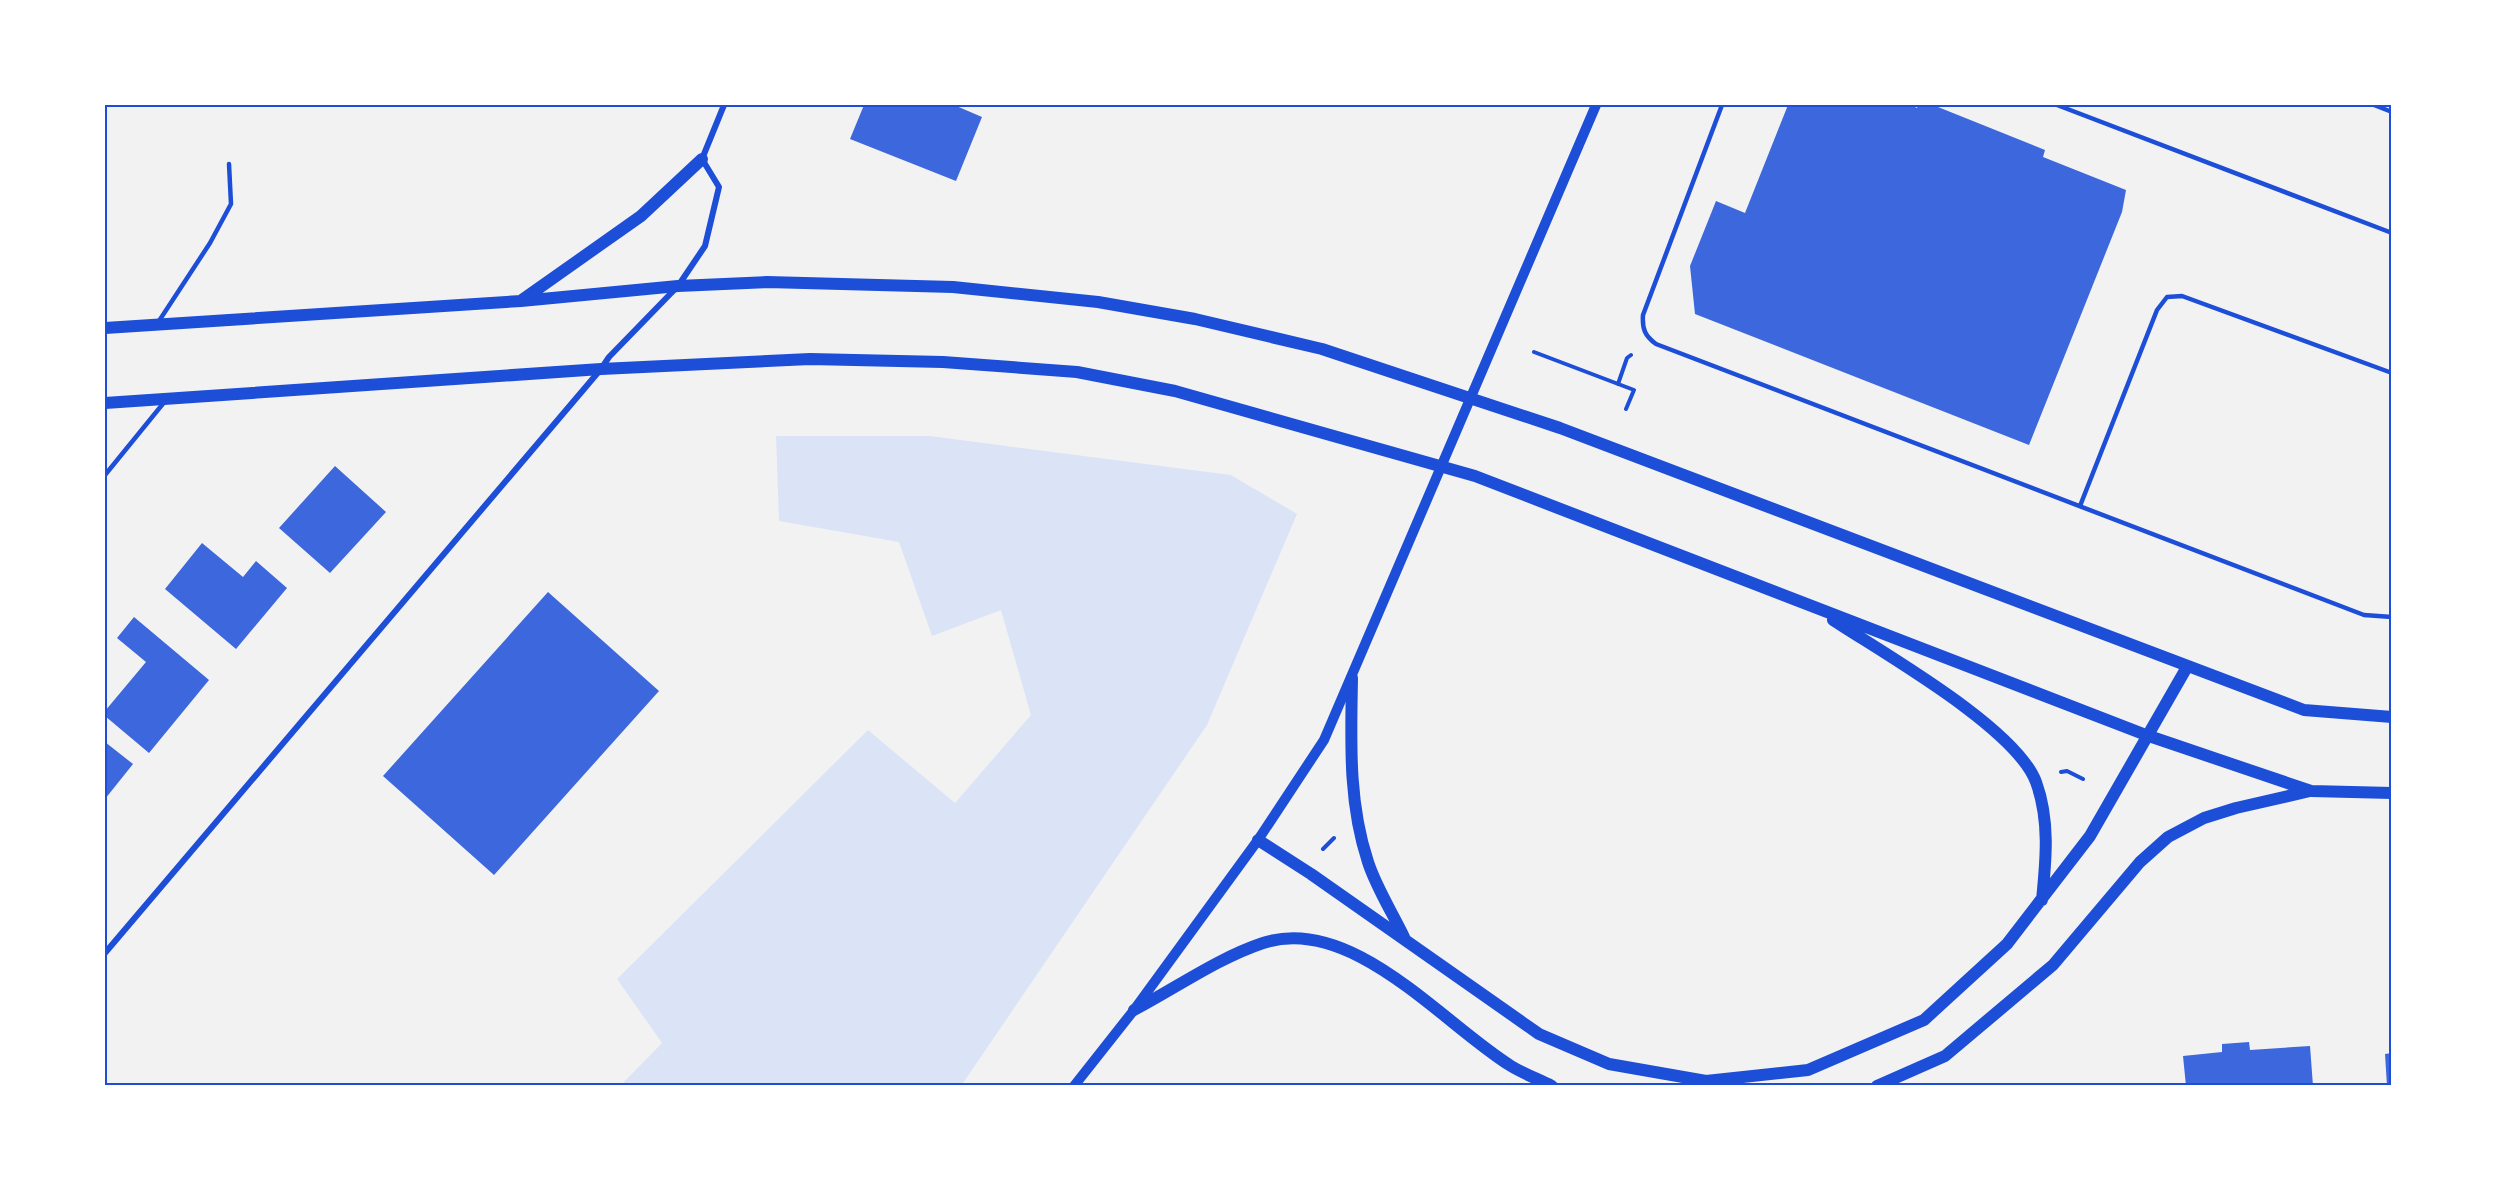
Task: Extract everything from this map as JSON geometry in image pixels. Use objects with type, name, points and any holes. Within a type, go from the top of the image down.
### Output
[{"type":"main road","points":[[521,301],[641,216],[702,159]]},
{"type":"main road","points":[[105,328],[521,301],[678,286],[767,282],[964,288],[1098,302],[1195,319],[1322,349],[1560,428],[2304,710],[2392,717]]},
{"type":"main road","points":[[105,403],[601,369],[810,359],[943,362],[1077,372],[1175,391],[1293,422],[1475,476],[2146,735],[2311,791]]},
{"type":"main road","points":[[1812,606],[1984,722],[2020,755],[2036,781],[2044,817],[2048,849],[2042,902]]},
{"type":"main road","points":[[1258,840],[1404,938],[1539,1034],[1609,1064],[1706,1081],[1808,1070],[1924,1020],[2007,944],[2042,902],[2090,836],[2187,667]]},
{"type":"main road","points":[[1352,678],[1351,769],[1359,830],[1369,865],[1404,938]]},
{"type":"main road","points":[[1877,1086],[1945,1056],[2054,965],[2139,862],[2168,837],[2204,818],[2236,808],[2311,791],[2392,793]]},
{"type":"main road","points":[[1134,1010],[1237,955],[1265,943],[1298,940],[1329,944],[1351,950],[1397,981],[1511,1066],[1552,1086]]},
{"type":"street","points":[[105,953],[609,357],[678,286],[705,246],[719,187],[702,159],[724,105]]},
{"type":"street","points":[[1074,1086],[1134,1010],[1258,840],[1324,740],[1596,105]]},
{"type":"lane","points":[[1722,105],[1643,315],[1642,325],[1646,337],[1656,344],[2364,615],[2392,617]]},
{"type":"lane","points":[[2057,105],[2392,233]]},
{"type":"lane","points":[[2374,105],[2392,112]]},
{"type":"lane","points":[[157,325],[210,243],[231,204],[229,164]]},
{"type":"lane","points":[[2080,506],[2157,310],[2167,297],[2182,296],[2392,373]]},
{"type":"lane","points":[[105,475],[167,399]]},
{"type":"path","points":[[1534,352],[1634,390],[1626,409]]},
{"type":"path","points":[[1618,384],[1623,369]]},
{"type":"path","points":[[2054,772],[2067,771],[2084,779]]},
{"type":"path","points":[[1323,849],[1337,836]]},
{"type":"shaded area","points":[[776,436],[930,436],[1231,475],[1297,514],[1207,725],[961,1086],[620,1086],[662,1043],[617,979],[868,730],[955,803],[1031,715],[1001,610],[932,636],[899,542],[779,521]]},
{"type":"building","points":[[864,105],[954,105],[982,117],[956,181],[850,139]]},
{"type":"building","points":[[1788,105],[1910,105],[1917,108],[1918,105],[1933,105],[2045,150],[2043,157],[2126,190],[2122,212],[2029,445],[1695,314],[1690,266],[1716,201],[1745,213]]},
{"type":"building","points":[[335,466],[386,512],[330,573],[279,528]]},
{"type":"building","points":[[202,543],[243,577],[256,561],[287,588],[236,649],[165,589]]},
{"type":"building","points":[[548,592],[659,691],[494,875],[383,776]]},
{"type":"building","points":[[134,617],[209,680],[149,753],[105,716],[105,711],[146,662],[117,638]]},
{"type":"building","points":[[105,742],[133,764],[105,799]]},
{"type":"building","points":[[2249,1042],[2250,1050],[2310,1046],[2313,1086],[2186,1086],[2183,1056],[2222,1052],[2222,1044]]},
{"type":"building","points":[[2392,1053],[2392,1086],[2387,1086],[2385,1054]]}]
